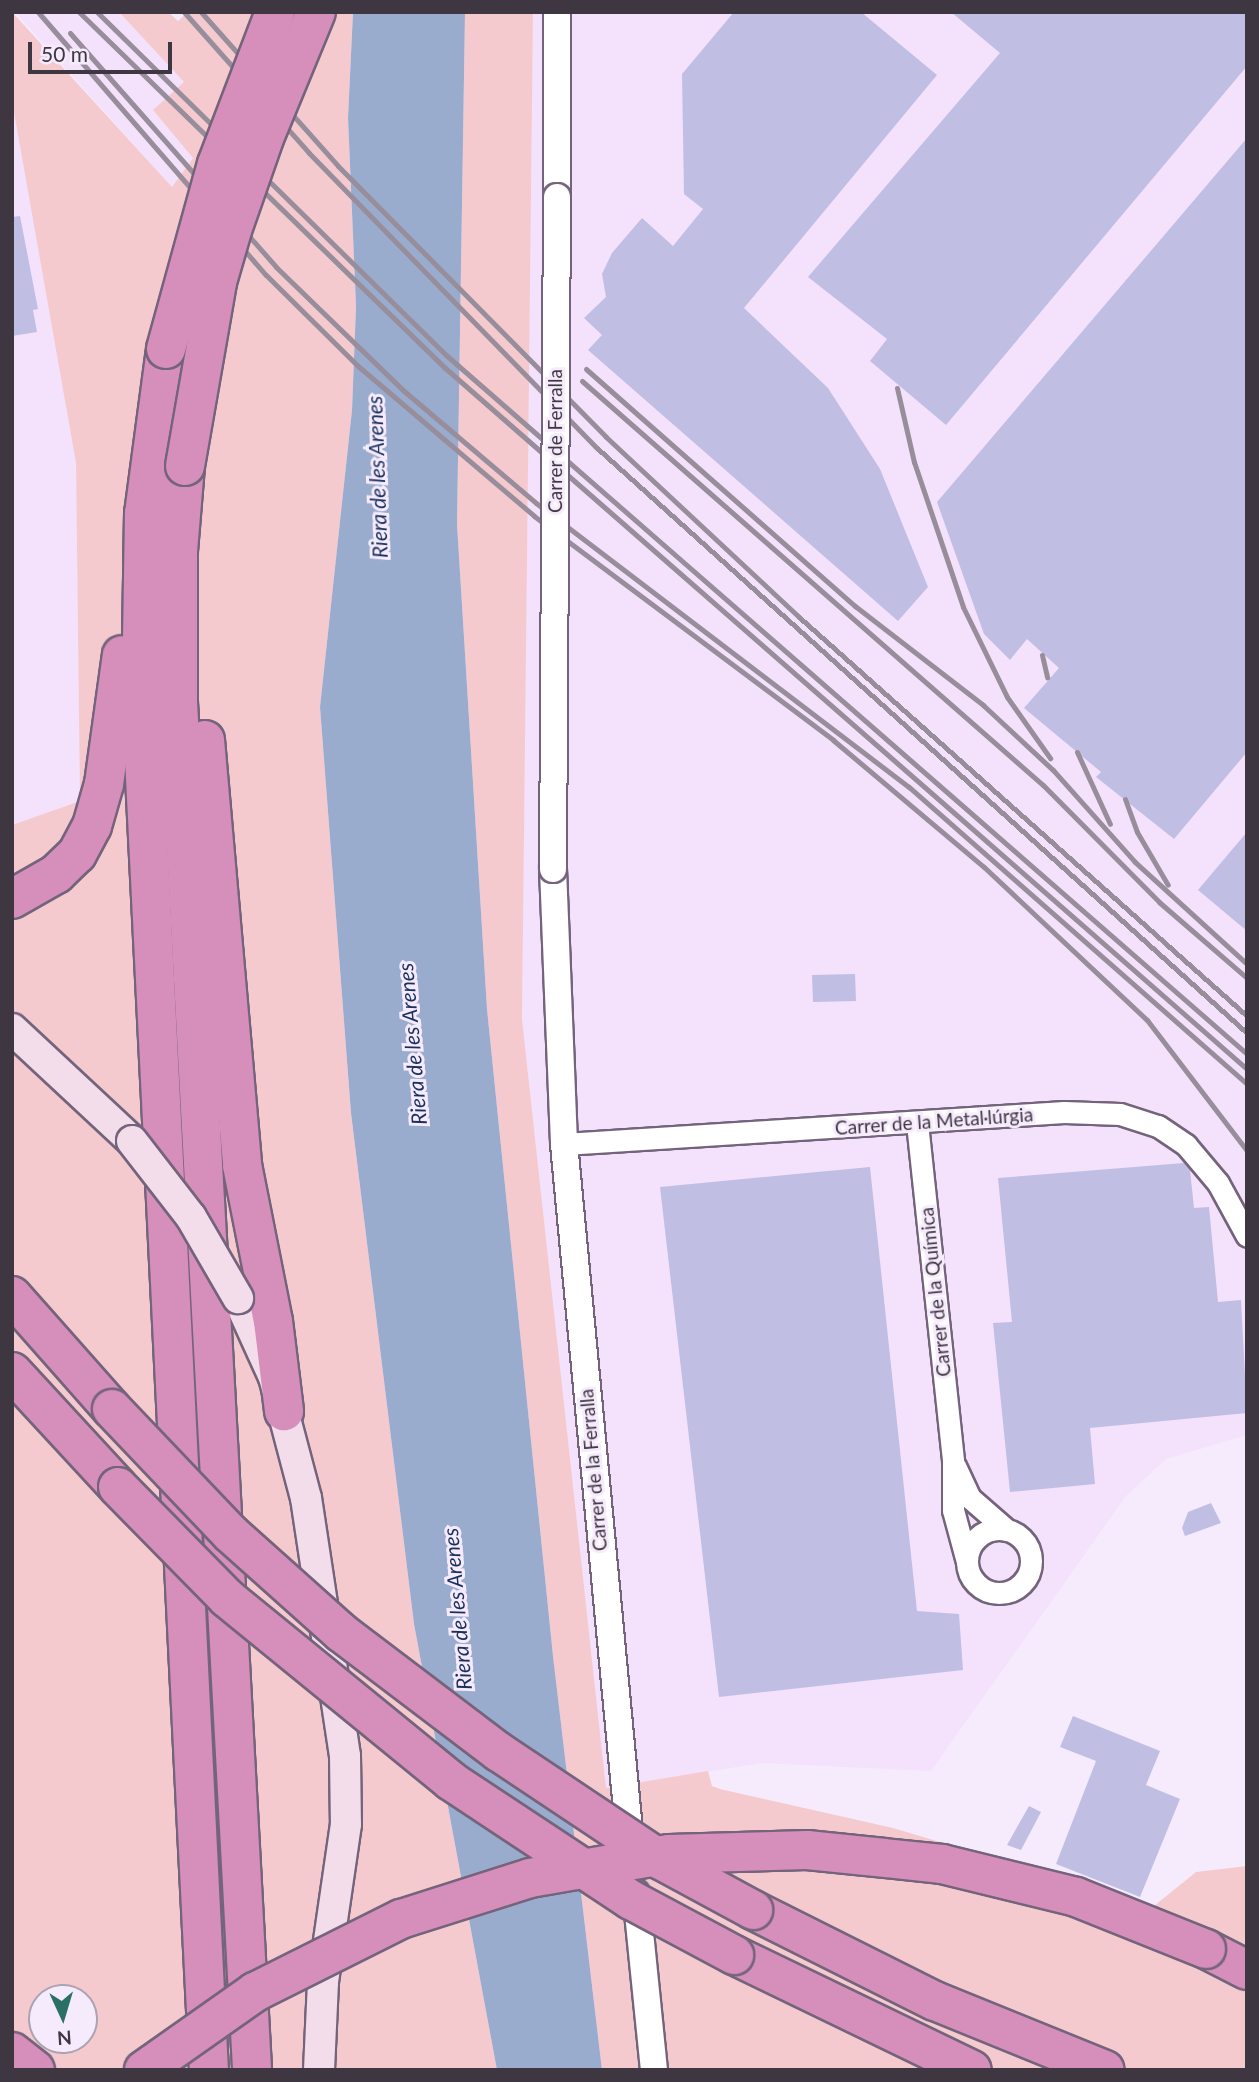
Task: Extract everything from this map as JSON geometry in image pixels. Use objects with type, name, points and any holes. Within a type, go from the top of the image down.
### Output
[{"type":"highway","points":[[12,899],[56,874],[77,854],[92,826],[104,784],[138,563],[154,416],[177,303],[217,164],[275,12]]},
{"type":"highway","points":[[252,2070],[178,714],[186,553],[185,466],[211,309],[228,243],[254,163],[316,12]]},
{"type":"highway","points":[[186,553],[242,1164],[273,1321],[284,1411]]},
{"type":"highway","points":[[138,563],[141,696],[209,2070]]},
{"type":"highway","points":[[12,1296],[112,1409],[230,1534],[342,1633],[499,1752],[661,1860],[753,1910],[935,2001],[1105,2070]]},
{"type":"highway","points":[[12,1371],[118,1487],[227,1598],[451,1781],[631,1900],[734,1955],[972,2070]]},
{"type":"highway","points":[[144,2070],[255,1992],[401,1919],[530,1878],[669,1854],[829,1850],[942,1864],[1076,1897],[1206,1949],[1247,1969]]},
{"type":"highway","points":[[12,2052],[34,2070]]},
{"type":"main road","points":[[12,1030],[132,1141],[191,1217],[239,1298],[270,1366],[284,1411],[306,1498],[345,1756],[346,1824],[323,1982],[318,2070]]},
{"type":"street","name":"Carrer de Ferralla","points":[[553,869],[557,12]]},
{"type":"street","name":"Carrer de la Ferralla","points":[[553,869],[564,1144],[599,1550],[654,2070]]},
{"type":"street","name":"Carrer de la Metal·lúrgia","points":[[564,1144],[1064,1112],[1139,1118],[1173,1134],[1194,1154],[1225,1193],[1247,1236]]},
{"type":"street","name":"Carrer de la Química","points":[[917,1123],[953,1461],[953,1510],[967,1562]]},
{"type":"street","name":"Carrer de la Química","points":[[953,1461],[970,1498],[1007,1530]]},
{"type":"street","points":[[1007,1530],[1017,1534],[1030,1551],[1029,1573],[1015,1589],[993,1593],[983,1589],[969,1573],[967,1562],[979,1536],[1007,1530]]},
{"type":"shaded area","points":[[12,12],[172,187],[193,158],[153,110],[184,82],[119,12],[168,12],[178,21],[188,12],[353,12],[348,118],[356,306],[352,410],[320,707],[351,1113],[414,1624],[497,2070],[12,2070],[12,825],[80,801],[76,463],[12,101]]},
{"type":"shaded area","points":[[15,12],[119,12],[184,82],[153,110],[193,158],[172,187]]},
{"type":"shaded area","points":[[465,12],[533,12],[522,1019],[606,1788],[708,1771],[712,1786],[720,1789],[893,1828],[1154,1906],[1196,1872],[1247,1866],[1247,2070],[602,2070],[553,1656],[487,1009],[457,524]]},
{"type":"shaded area","points":[[533,12],[1247,12],[1247,1435],[1166,1459],[1126,1496],[931,1771],[762,1763],[606,1788],[522,1019]]},
{"type":"shaded area","points":[[12,101],[76,463],[80,801],[12,825]]},
{"type":"water","name":"Riera de les Arenes","points":[[353,12],[465,12],[457,524],[487,1009],[553,1656],[602,2070],[497,2070],[414,1624],[351,1113],[320,707],[352,410],[356,306],[348,118]]},
{"type":"building","points":[[734,12],[861,12],[937,75],[744,308],[828,388],[880,469],[928,587],[898,621],[588,350],[602,335],[584,318],[606,297],[602,274],[612,253],[642,218],[673,246],[703,209],[684,194],[682,74]]},
{"type":"building","points":[[951,12],[1247,12],[1247,66],[946,425],[870,361],[887,339],[808,277],[1000,53]]},
{"type":"building","points":[[1247,138],[1247,752],[1174,839],[1096,777],[1101,772],[1024,708],[1059,668],[1027,639],[1010,660],[984,634],[937,502]]},
{"type":"building","points":[[20,216],[38,309],[33,310],[37,332],[12,336],[12,217]]},
{"type":"building","points":[[1247,832],[1247,931],[1198,890]]},
{"type":"building","points":[[855,974],[856,1001],[813,1002],[812,975]]},
{"type":"building","points":[[1184,1163],[1190,1170],[1194,1208],[1209,1207],[1218,1302],[1241,1300],[1247,1413],[1090,1428],[1095,1484],[1010,1492],[993,1323],[1012,1322],[998,1178]]},
{"type":"building","points":[[870,1167],[917,1611],[959,1614],[963,1670],[719,1697],[660,1187]]},
{"type":"building","points":[[1211,1503],[1221,1523],[1185,1536],[1182,1528],[1188,1512]]},
{"type":"building","points":[[1073,1716],[1160,1751],[1146,1785],[1180,1799],[1140,1897],[1056,1864],[1096,1761],[1060,1747]]},
{"type":"building","points":[[1029,1806],[1041,1812],[1021,1850],[1007,1845]]},
{"type":"railway","points":[[38,12],[266,275],[358,366],[534,516],[833,740],[984,867],[1147,1020],[1247,1151]]},
{"type":"railway","points":[[79,12],[444,367],[1247,1069]]},
{"type":"railway","points":[[97,12],[446,355],[1247,1054]]},
{"type":"railway","points":[[184,12],[309,153],[597,448],[1247,1033]]},
{"type":"railway","points":[[201,12],[338,166],[606,437],[799,617],[1247,1016]]},
{"type":"railway","points":[[70,33],[276,267],[404,391],[536,503],[909,787],[1247,1084]]},
{"type":"railway","points":[[586,369],[855,606],[983,705],[1053,770],[1135,862],[1247,964]]},
{"type":"railway","points":[[582,381],[1043,785],[1159,902],[1247,978]]},
{"type":"railway","points":[[897,388],[914,462],[963,607],[1007,697],[1050,758]]},
{"type":"railway","points":[[1042,655],[1047,677]]},
{"type":"railway","points":[[1077,752],[1110,824]]},
{"type":"railway","points":[[1125,799],[1137,832],[1168,885]]}]
